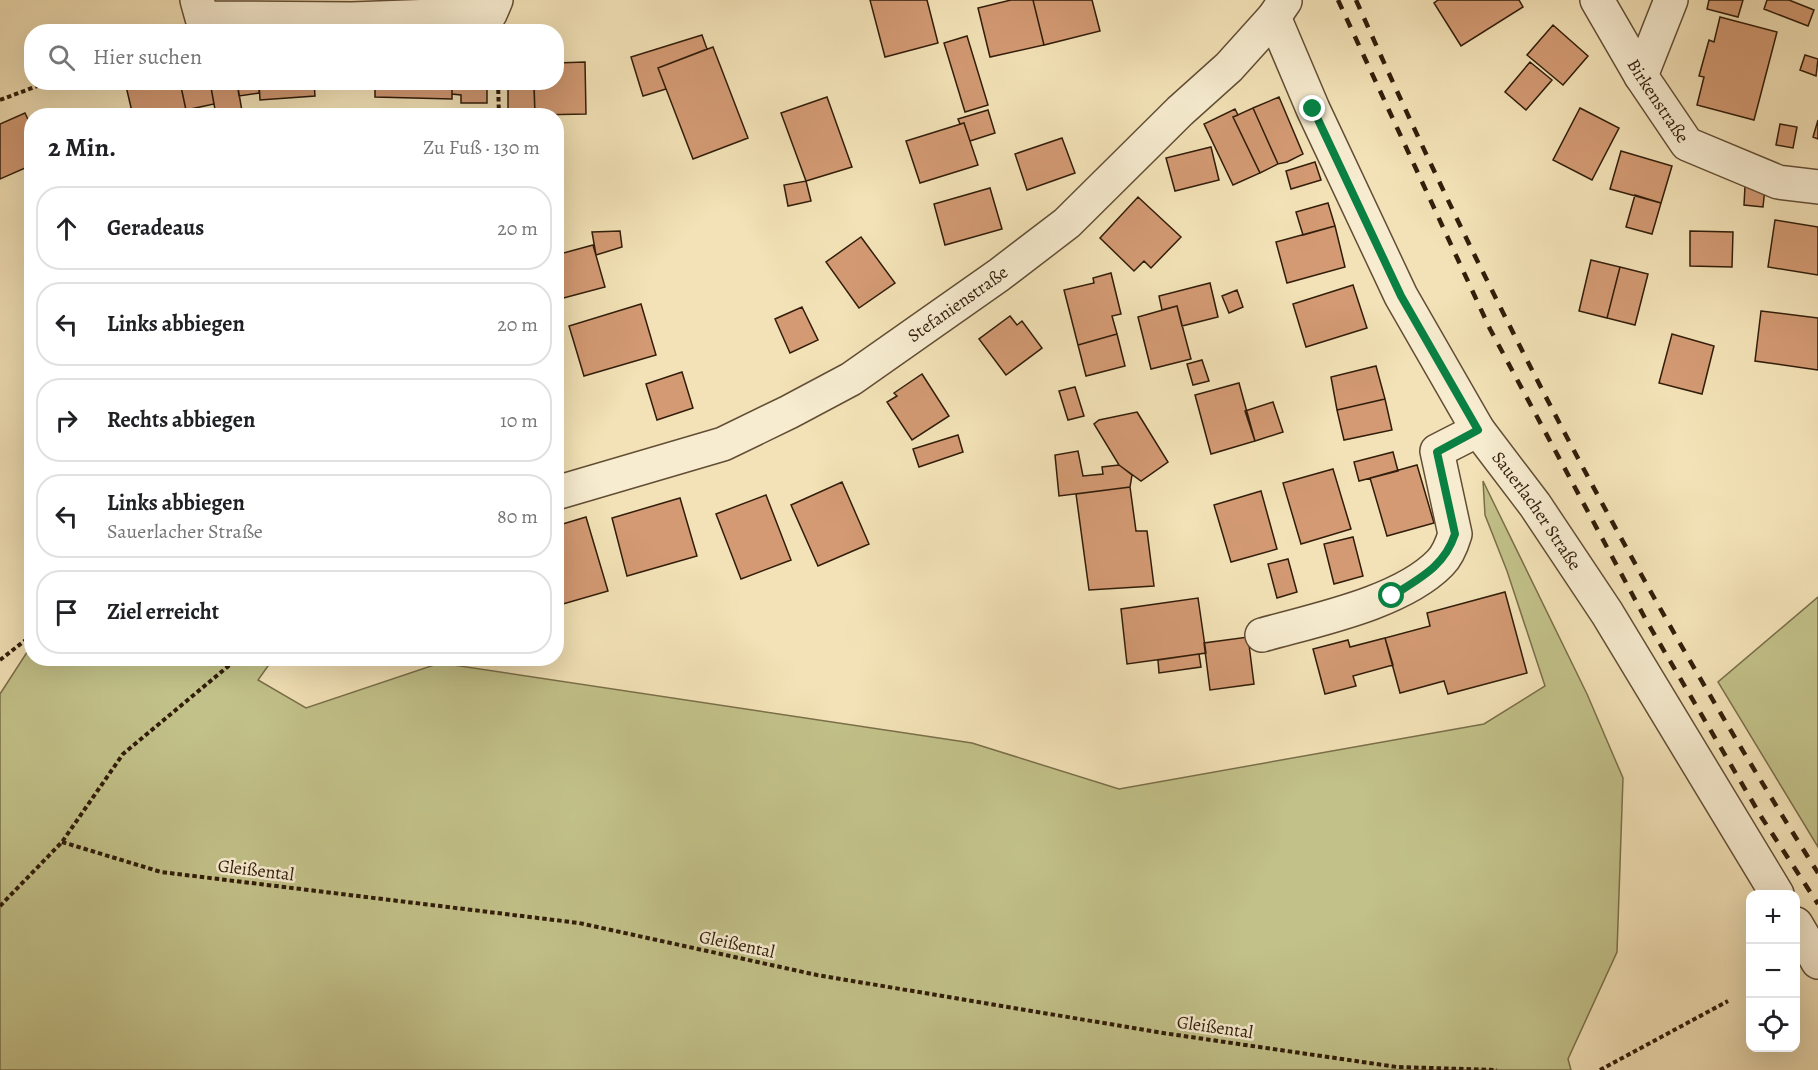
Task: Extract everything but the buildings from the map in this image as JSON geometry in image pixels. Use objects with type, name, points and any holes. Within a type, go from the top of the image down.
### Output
[{"type":"street","points":[[197,0],[202,18],[352,19],[490,14],[496,0]]},
{"type":"street","name":"Birkenstraße","points":[[1597,0],[1641,76],[1687,144],[1778,182],[1818,187]]},
{"type":"street","points":[[1641,76],[1671,0]]},
{"type":"street","name":"Sauerlacher Straße","points":[[1280,9],[1313,109],[1401,296],[1478,430],[1535,505],[1607,613],[1775,890]]},
{"type":"street","name":"Stefanienstraße","points":[[564,491],[723,444],[806,404],[851,379],[999,275],[1066,223],[1180,111],[1229,67],[1280,9]]},
{"type":"street","points":[[1262,635],[1392,596],[1441,562],[1451,547],[1455,534],[1437,452],[1478,430]]},
{"type":"street","points":[[1800,931],[1818,962]]},
{"type":"path","points":[[0,100],[27,90]]},
{"type":"path","points":[[498,90],[499,108]]},
{"type":"path","points":[[0,660],[24,641]]},
{"type":"path","points":[[0,906],[63,842],[123,754],[228,666]]},
{"type":"path","name":"Gleißental","points":[[63,842],[161,872],[579,923],[817,975],[1163,1033],[1397,1067],[1497,1070]]},
{"type":"path","points":[[1600,1070],[1728,1000]]},
{"type":"shaded area","points":[[1483,481],[1587,694],[1623,778],[1617,952],[1568,1059],[1571,1070],[0,1070],[0,694],[24,657],[24,666],[268,666],[258,680],[306,708],[431,666],[460,666],[972,743],[1119,789],[1484,724],[1545,686],[1507,571],[1485,515]]},
{"type":"shaded area","points":[[1818,597],[1818,847],[1718,682]]},
{"type":"railway","points":[[1338,0],[1490,329],[1646,620],[1762,818],[1818,904]]},
{"type":"railway","points":[[1356,0],[1460,224],[1571,445],[1690,661],[1818,873]]},
{"type":"route","points":[[1313,109],[1401,296],[1478,430],[1437,452],[1455,534],[1451,547],[1441,562],[1392,596]]}]
